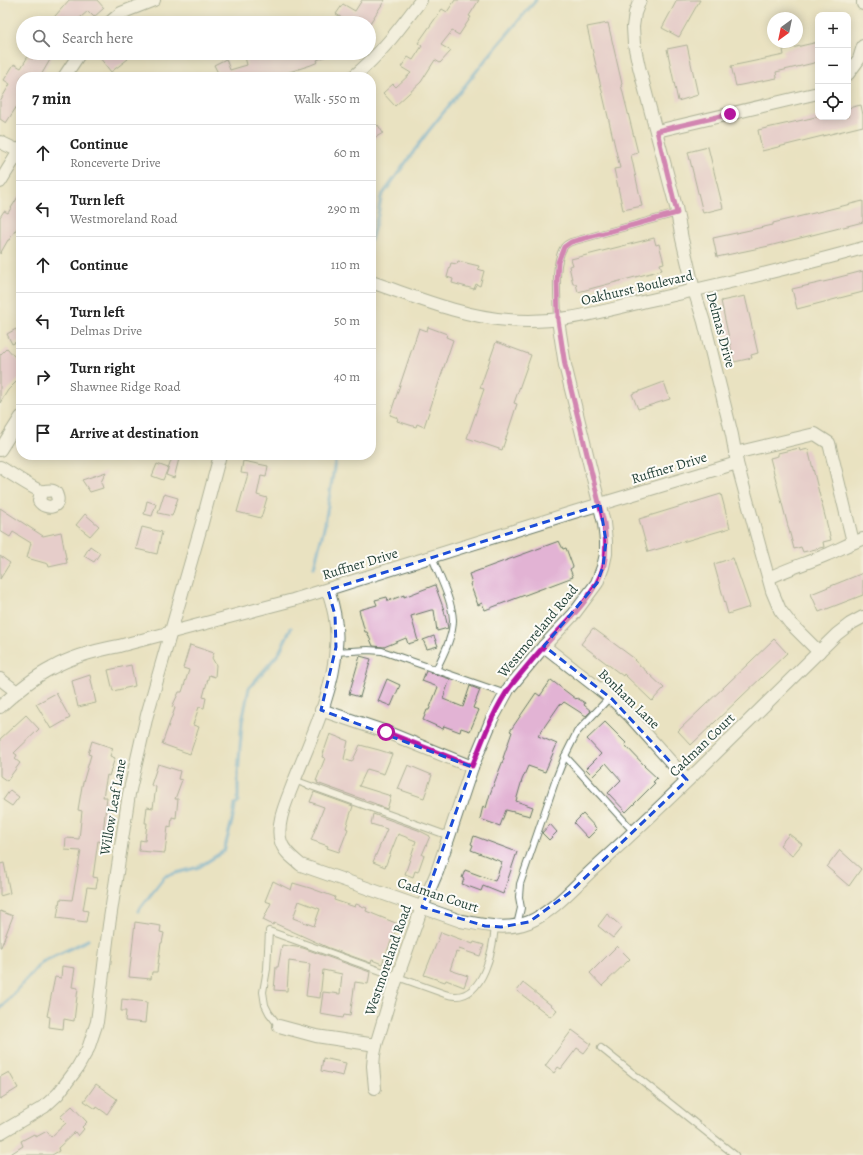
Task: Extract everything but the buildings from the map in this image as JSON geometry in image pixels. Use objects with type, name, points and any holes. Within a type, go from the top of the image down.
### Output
[{"type":"street","points":[[117,16],[121,13],[154,0]]},
{"type":"street","points":[[376,57],[385,48],[421,0]]},
{"type":"street","name":"Delmas Drive","points":[[640,0],[632,27],[639,68],[657,131],[694,290],[704,322],[732,435],[736,458],[772,591],[780,610],[790,623],[819,652]]},
{"type":"street","points":[[851,70],[859,59],[863,46]]},
{"type":"street","points":[[67,72],[75,60]]},
{"type":"street","points":[[359,72],[373,60]]},
{"type":"street","points":[[657,131],[815,93]]},
{"type":"street","points":[[0,142],[16,148]]},
{"type":"street","points":[[0,182],[16,156]]},
{"type":"street","name":"Oakhurst Boulevard","points":[[376,284],[467,314],[507,320],[558,320],[586,316],[863,248]]},
{"type":"street","name":"Westmoreland Road","points":[[375,1088],[373,1066],[376,1045],[397,977],[449,836],[472,766],[492,719],[506,694],[544,646],[574,614],[597,583],[603,567],[606,554],[604,523],[565,365],[558,320]]},
{"type":"street","points":[[0,450],[16,425]]},
{"type":"street","name":"Ruffner Drive","points":[[0,707],[17,692],[52,668],[81,656],[328,590],[600,505],[736,458],[815,434],[829,443],[858,541]]},
{"type":"street","name":"Willow Leaf Lane","points":[[0,1133],[44,1107],[58,1094],[76,1070],[88,1049],[97,1022],[128,794],[146,722],[219,460]]},
{"type":"street","points":[[0,467],[41,491]]},
{"type":"street","points":[[769,578],[789,568],[826,555],[858,541]]},
{"type":"street","name":"Cadman Court","points":[[328,590],[335,615],[335,652],[328,689],[284,806],[279,827],[281,842],[288,854],[301,865],[461,921],[501,927],[529,922],[542,915],[569,893],[819,652],[850,624],[863,617]]},
{"type":"street","name":"Bonham Lane","points":[[544,646],[610,697],[630,716],[687,780]]},
{"type":"street","points":[[0,679],[17,692]]},
{"type":"street","points":[[321,710],[393,735],[472,766]]},
{"type":"street","points":[[279,1026],[316,1036],[376,1045]]},
{"type":"lane","points":[[558,320],[558,262],[564,247],[571,242],[677,213]]},
{"type":"lane","points":[[432,557],[450,603],[453,620],[450,637],[445,652],[436,670]]},
{"type":"lane","points":[[335,652],[368,650],[382,651],[506,694]]},
{"type":"lane","points":[[517,925],[521,908],[518,897],[520,884],[565,756],[577,732],[610,697]]},
{"type":"lane","points":[[565,756],[634,832]]},
{"type":"lane","points":[[294,780],[449,836]]},
{"type":"lane","points":[[279,1026],[269,1013],[265,1004],[263,992],[267,969],[269,931],[445,994],[455,996],[473,989],[479,981],[493,946],[495,926]]},
{"type":"lane","points":[[601,1048],[735,1155]]},
{"type":"highlighted area","points":[[600,505],[606,541],[603,567],[597,583],[544,646],[612,699],[687,780],[569,893],[529,922],[501,927],[485,926],[422,907],[472,767],[321,710],[336,647],[335,615],[328,590]]},
{"type":"waterway","points":[[376,222],[381,197],[427,133],[536,0]]},
{"type":"waterway","points":[[314,567],[325,524],[335,460]]},
{"type":"waterway","points":[[138,911],[165,876],[199,867],[224,851],[235,804],[238,802],[238,774],[242,722],[249,688],[279,653],[291,628]]},
{"type":"waterway","points":[[0,1009],[42,962],[88,940]]},
{"type":"route","points":[[386,732],[472,766],[492,719],[509,688],[544,646],[574,614],[597,583],[606,554],[604,523],[565,365],[558,320],[558,262],[564,247],[571,242],[677,213],[657,131],[730,114]]}]
